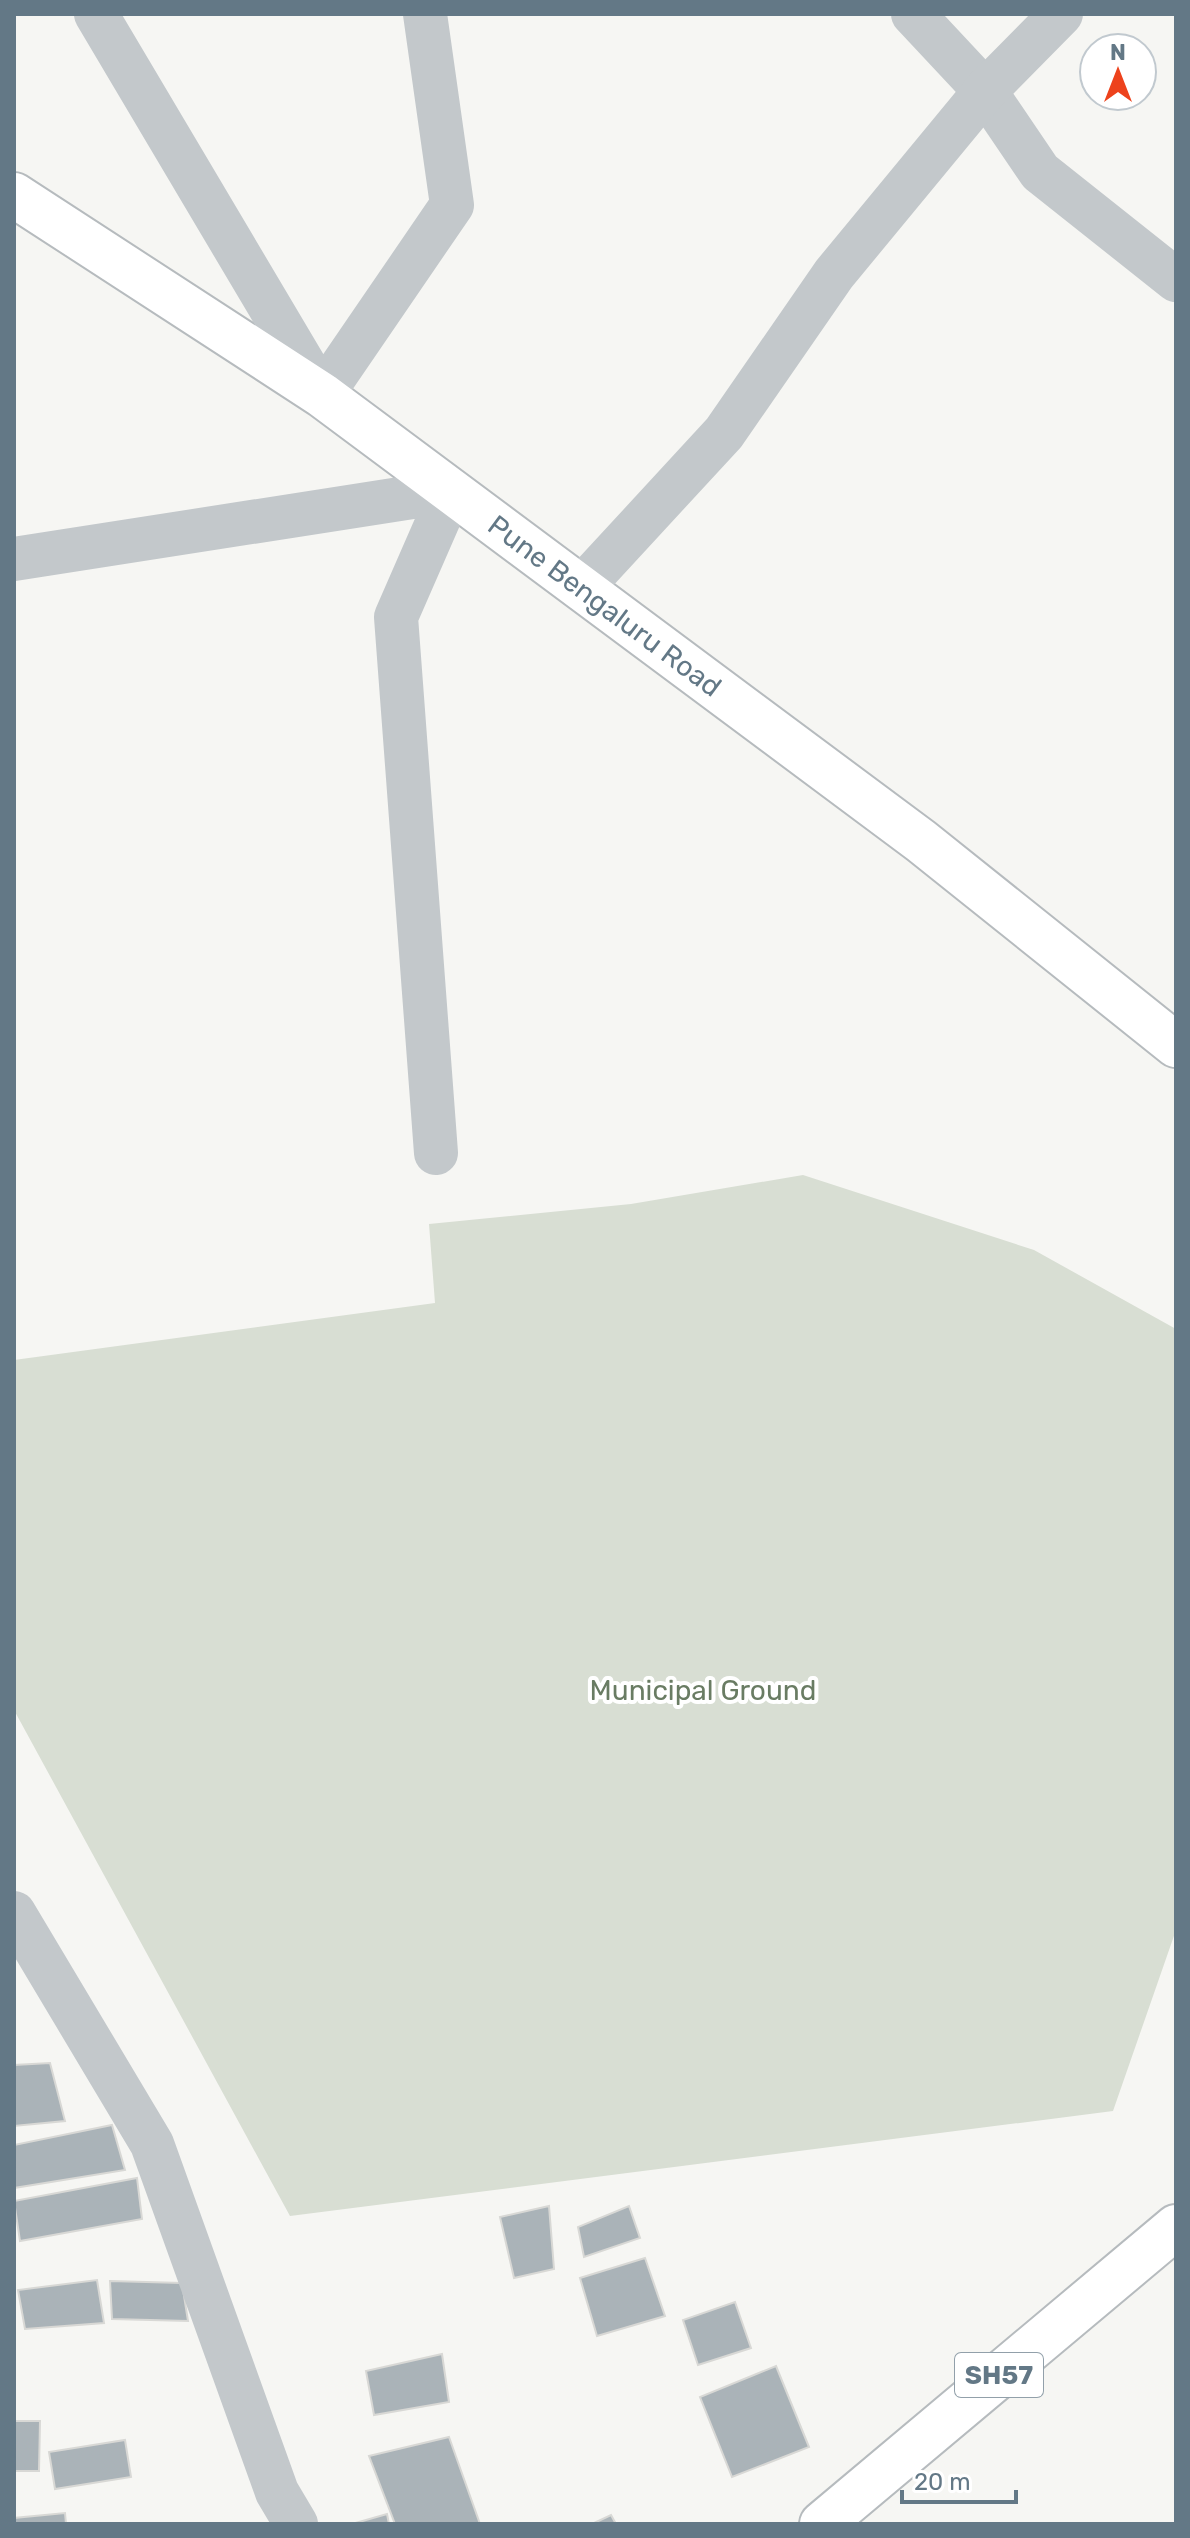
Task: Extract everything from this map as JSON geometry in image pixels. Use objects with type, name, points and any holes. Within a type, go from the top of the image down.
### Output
[{"type":"main road","name":"Pune Bengaluru Road","points":[[14,195],[322,395],[921,841],[1176,1045]]},
{"type":"main road","name":"SH57","points":[[822,2524],[1176,2227]]},
{"type":"street","points":[[96,14],[322,395],[452,205],[425,14]]},
{"type":"street","points":[[913,14],[985,91],[1040,172],[1176,280]]},
{"type":"street","points":[[581,588],[724,433],[834,274],[985,91],[1061,14]]},
{"type":"street","points":[[14,559],[451,491]]},
{"type":"street","points":[[436,1153],[396,617],[451,491]]},
{"type":"street","points":[[14,1913],[152,2144],[277,2492],[296,2524]]},
{"type":"green space","name":"Municipal Ground","points":[[803,1175],[1034,1250],[1176,1329],[1176,1930],[1113,2111],[290,2216],[14,1710],[14,1360],[435,1303],[429,1224],[631,1204]]},
{"type":"building","points":[[50,2063],[65,2121],[14,2126],[14,2065]]},
{"type":"building","points":[[112,2125],[125,2170],[14,2188],[14,2145]]},
{"type":"building","points":[[137,2178],[142,2219],[20,2241],[14,2201]]},
{"type":"building","points":[[549,2206],[554,2269],[514,2278],[500,2217]]},
{"type":"building","points":[[629,2206],[640,2238],[584,2257],[578,2227]]},
{"type":"building","points":[[645,2258],[665,2316],[597,2336],[580,2278]]},
{"type":"building","points":[[97,2280],[104,2323],[25,2329],[18,2290]]},
{"type":"building","points":[[110,2281],[182,2283],[188,2321],[112,2319]]},
{"type":"building","points":[[735,2302],[751,2348],[698,2365],[683,2320]]},
{"type":"building","points":[[442,2354],[449,2402],[374,2415],[366,2371]]},
{"type":"building","points":[[776,2366],[809,2447],[732,2477],[700,2397]]},
{"type":"building","points":[[14,2421],[40,2421],[39,2471],[14,2471]]},
{"type":"building","points":[[449,2437],[480,2524],[395,2524],[369,2456]]},
{"type":"building","points":[[125,2440],[131,2477],[55,2489],[49,2452]]},
{"type":"building","points":[[65,2513],[66,2524],[14,2524],[14,2518]]},
{"type":"building","points":[[387,2514],[389,2524],[352,2524]]},
{"type":"building","points":[[611,2515],[616,2524],[592,2524]]}]
